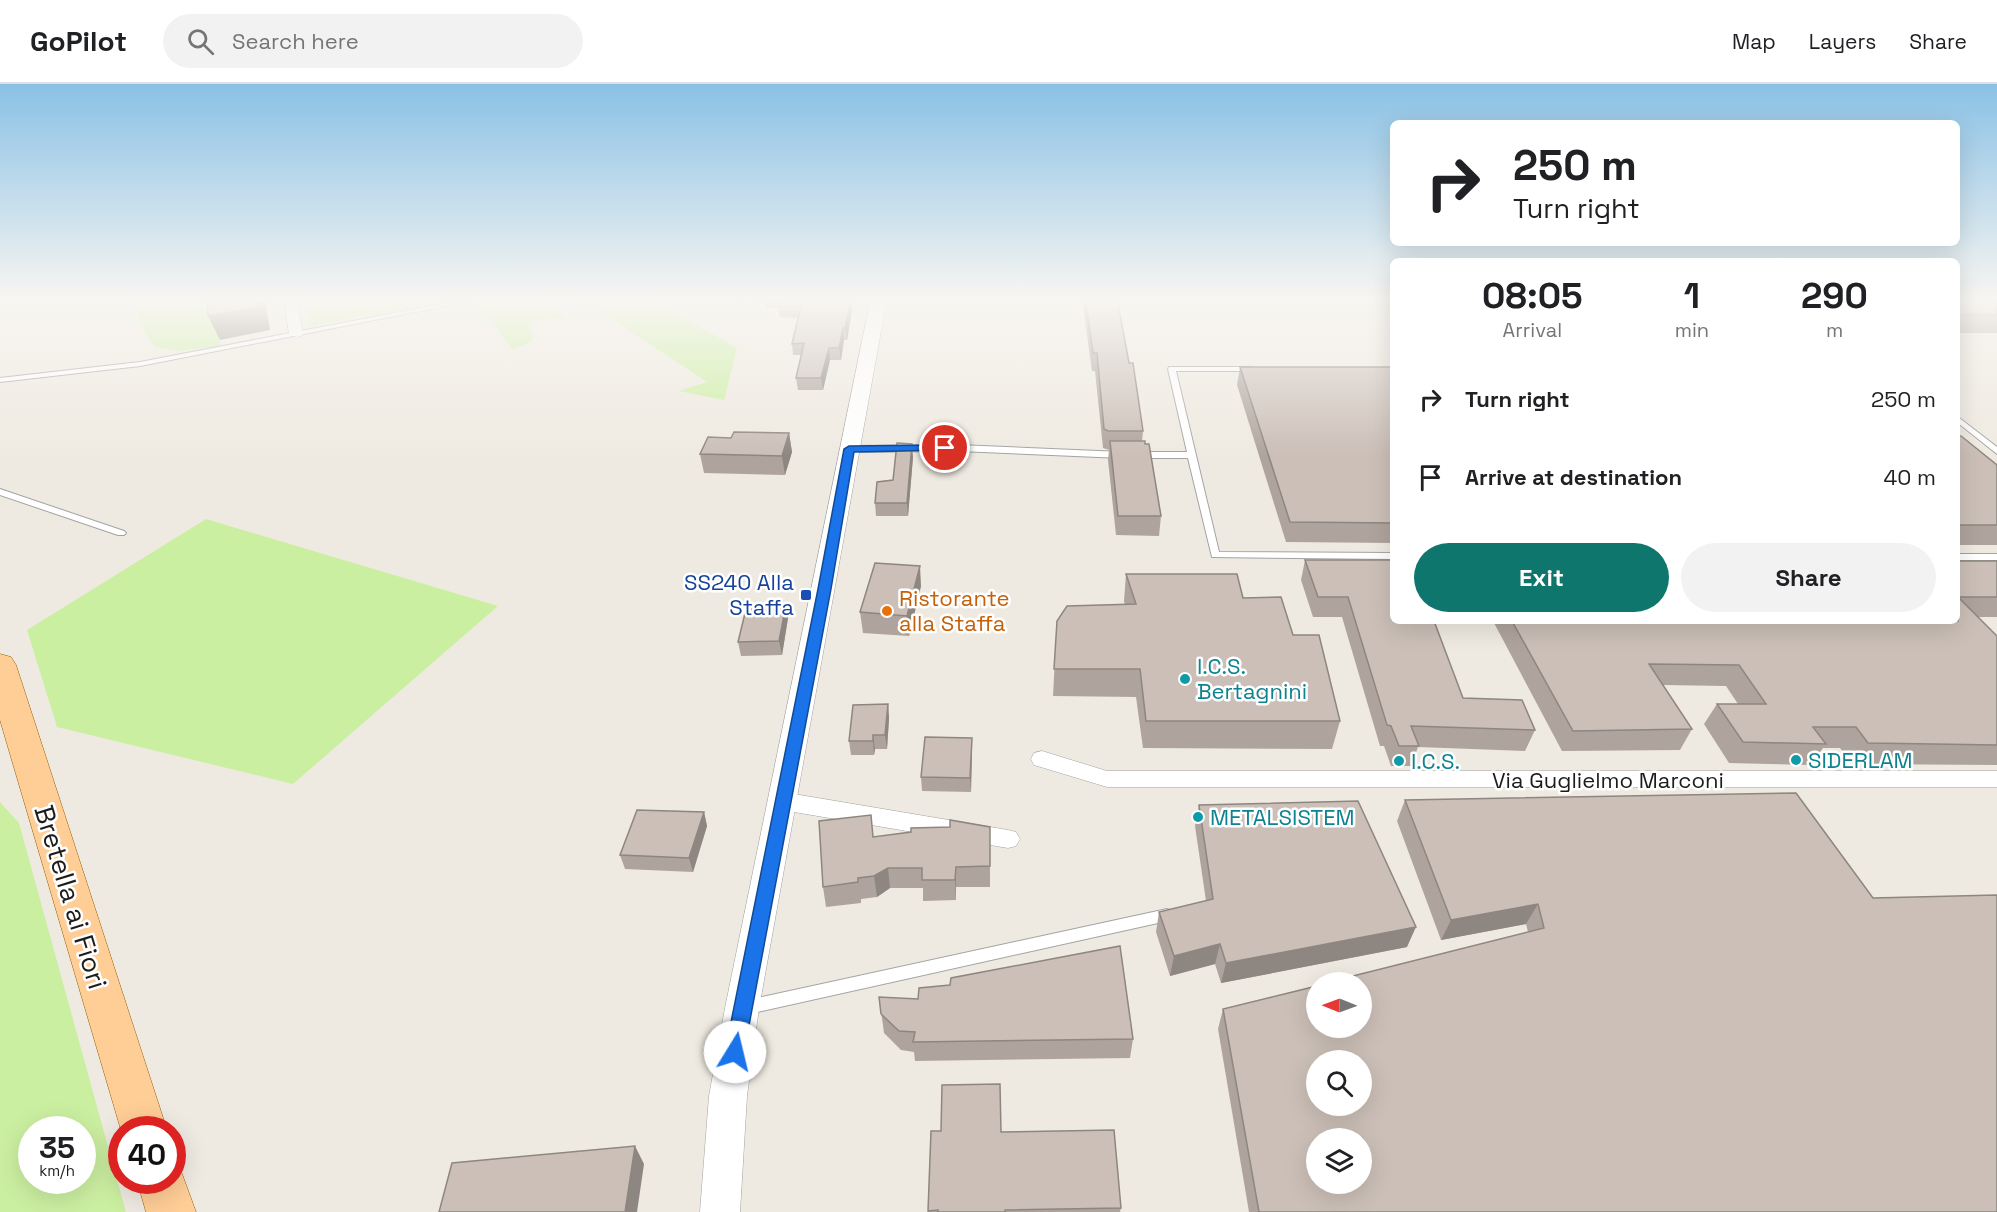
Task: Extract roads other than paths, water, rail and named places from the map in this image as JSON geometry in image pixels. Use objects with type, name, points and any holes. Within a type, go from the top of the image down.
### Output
[{"type":"main road","name":"Bretella ai Fiori","points":[[0,664],[140,1116]]},
{"type":"main road","points":[[0,731],[45,814]]},
{"type":"main road","points":[[165,1194],[171,1212]]},
{"type":"street","points":[[720,1212],[728,1096],[742,1008],[825,589],[869,351]]},
{"type":"street","name":"Via Guglielmo Marconi","points":[[1042,759],[1107,779],[1997,779]]},
{"type":"street","points":[[782,801],[1008,839]]},
{"type":"lane","points":[[0,380],[112,369],[206,351]]},
{"type":"lane","points":[[1265,369],[1172,369],[1215,555],[1390,556]]},
{"type":"lane","points":[[1960,421],[1997,451]]},
{"type":"lane","points":[[849,449],[958,448],[1079,455],[1191,455]]},
{"type":"lane","points":[[0,492],[121,533]]},
{"type":"lane","points":[[1960,557],[1997,558]]},
{"type":"lane","points":[[742,1008],[1167,915]]},
{"type":"place","name":"SS240 Alla Staffa","points":[[806,595]]},
{"type":"place","name":"Ristorante alla Staffa","points":[[887,611]]},
{"type":"place","name":"I.C.S. Bertagnini","points":[[1185,679]]},
{"type":"place","name":"SIDERLAM","points":[[1796,760]]},
{"type":"place","name":"I.C.S.","points":[[1399,761]]},
{"type":"place","name":"METALSISTEM","points":[[1198,817]]}]
